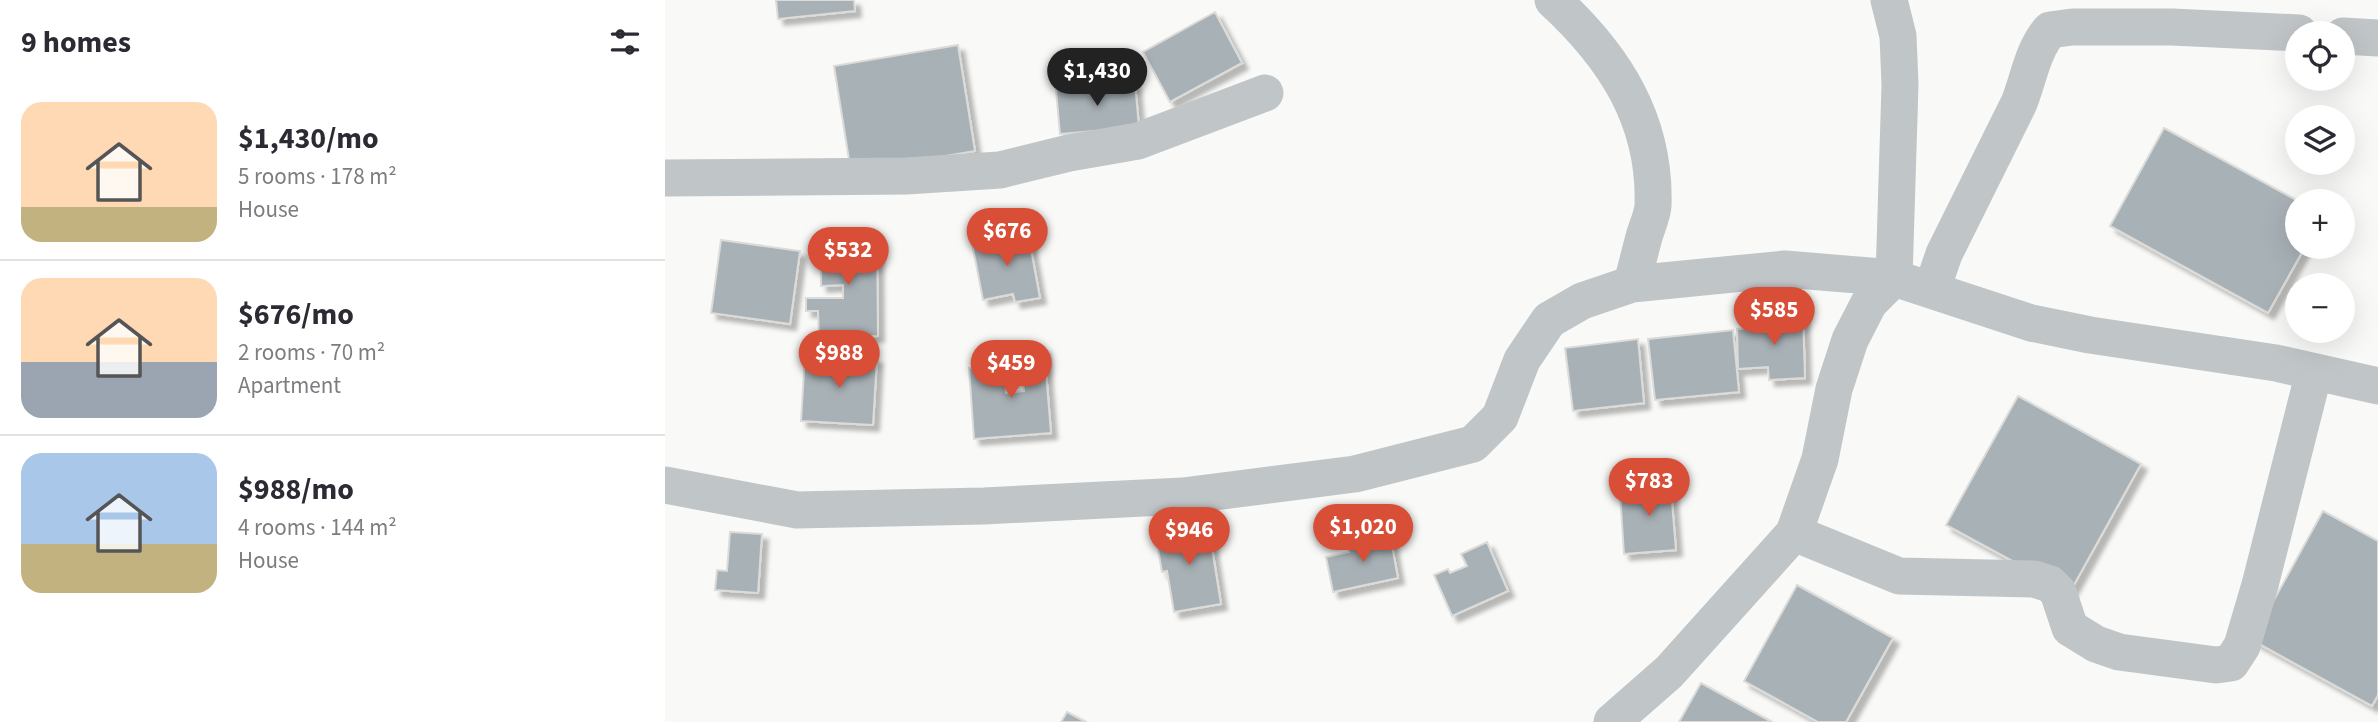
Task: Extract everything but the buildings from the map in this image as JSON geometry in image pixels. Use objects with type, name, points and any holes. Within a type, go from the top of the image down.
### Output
[{"type":"street","points":[[1553,0],[1602,50],[1627,90],[1641,122],[1650,165],[1653,208],[1632,284]]},
{"type":"street","points":[[1612,722],[1669,672],[1794,533],[1821,459],[1834,389],[1850,340],[1869,303],[1894,278],[1900,85],[1898,36],[1889,0]]},
{"type":"street","points":[[1932,289],[1944,254],[2019,103],[2029,78],[2033,56],[2050,30],[2073,27],[2172,27],[2285,32]]},
{"type":"street","points":[[2355,37],[2378,38]]},
{"type":"street","points":[[665,178],[906,176],[1000,170],[1069,153],[1138,141],[1265,93]]},
{"type":"street","points":[[665,485],[797,510],[811,510],[984,506],[1183,496],[1355,474],[1473,444],[1500,417],[1522,360],[1549,320],[1582,301],[1632,284],[1785,269],[1894,278],[2031,323],[2276,363],[2378,386]]},
{"type":"street","points":[[1794,533],[1899,576],[2044,581],[2058,592],[2070,628],[2096,643],[2119,652],[2216,665],[2231,663],[2242,646],[2260,585],[2314,372]]}]
